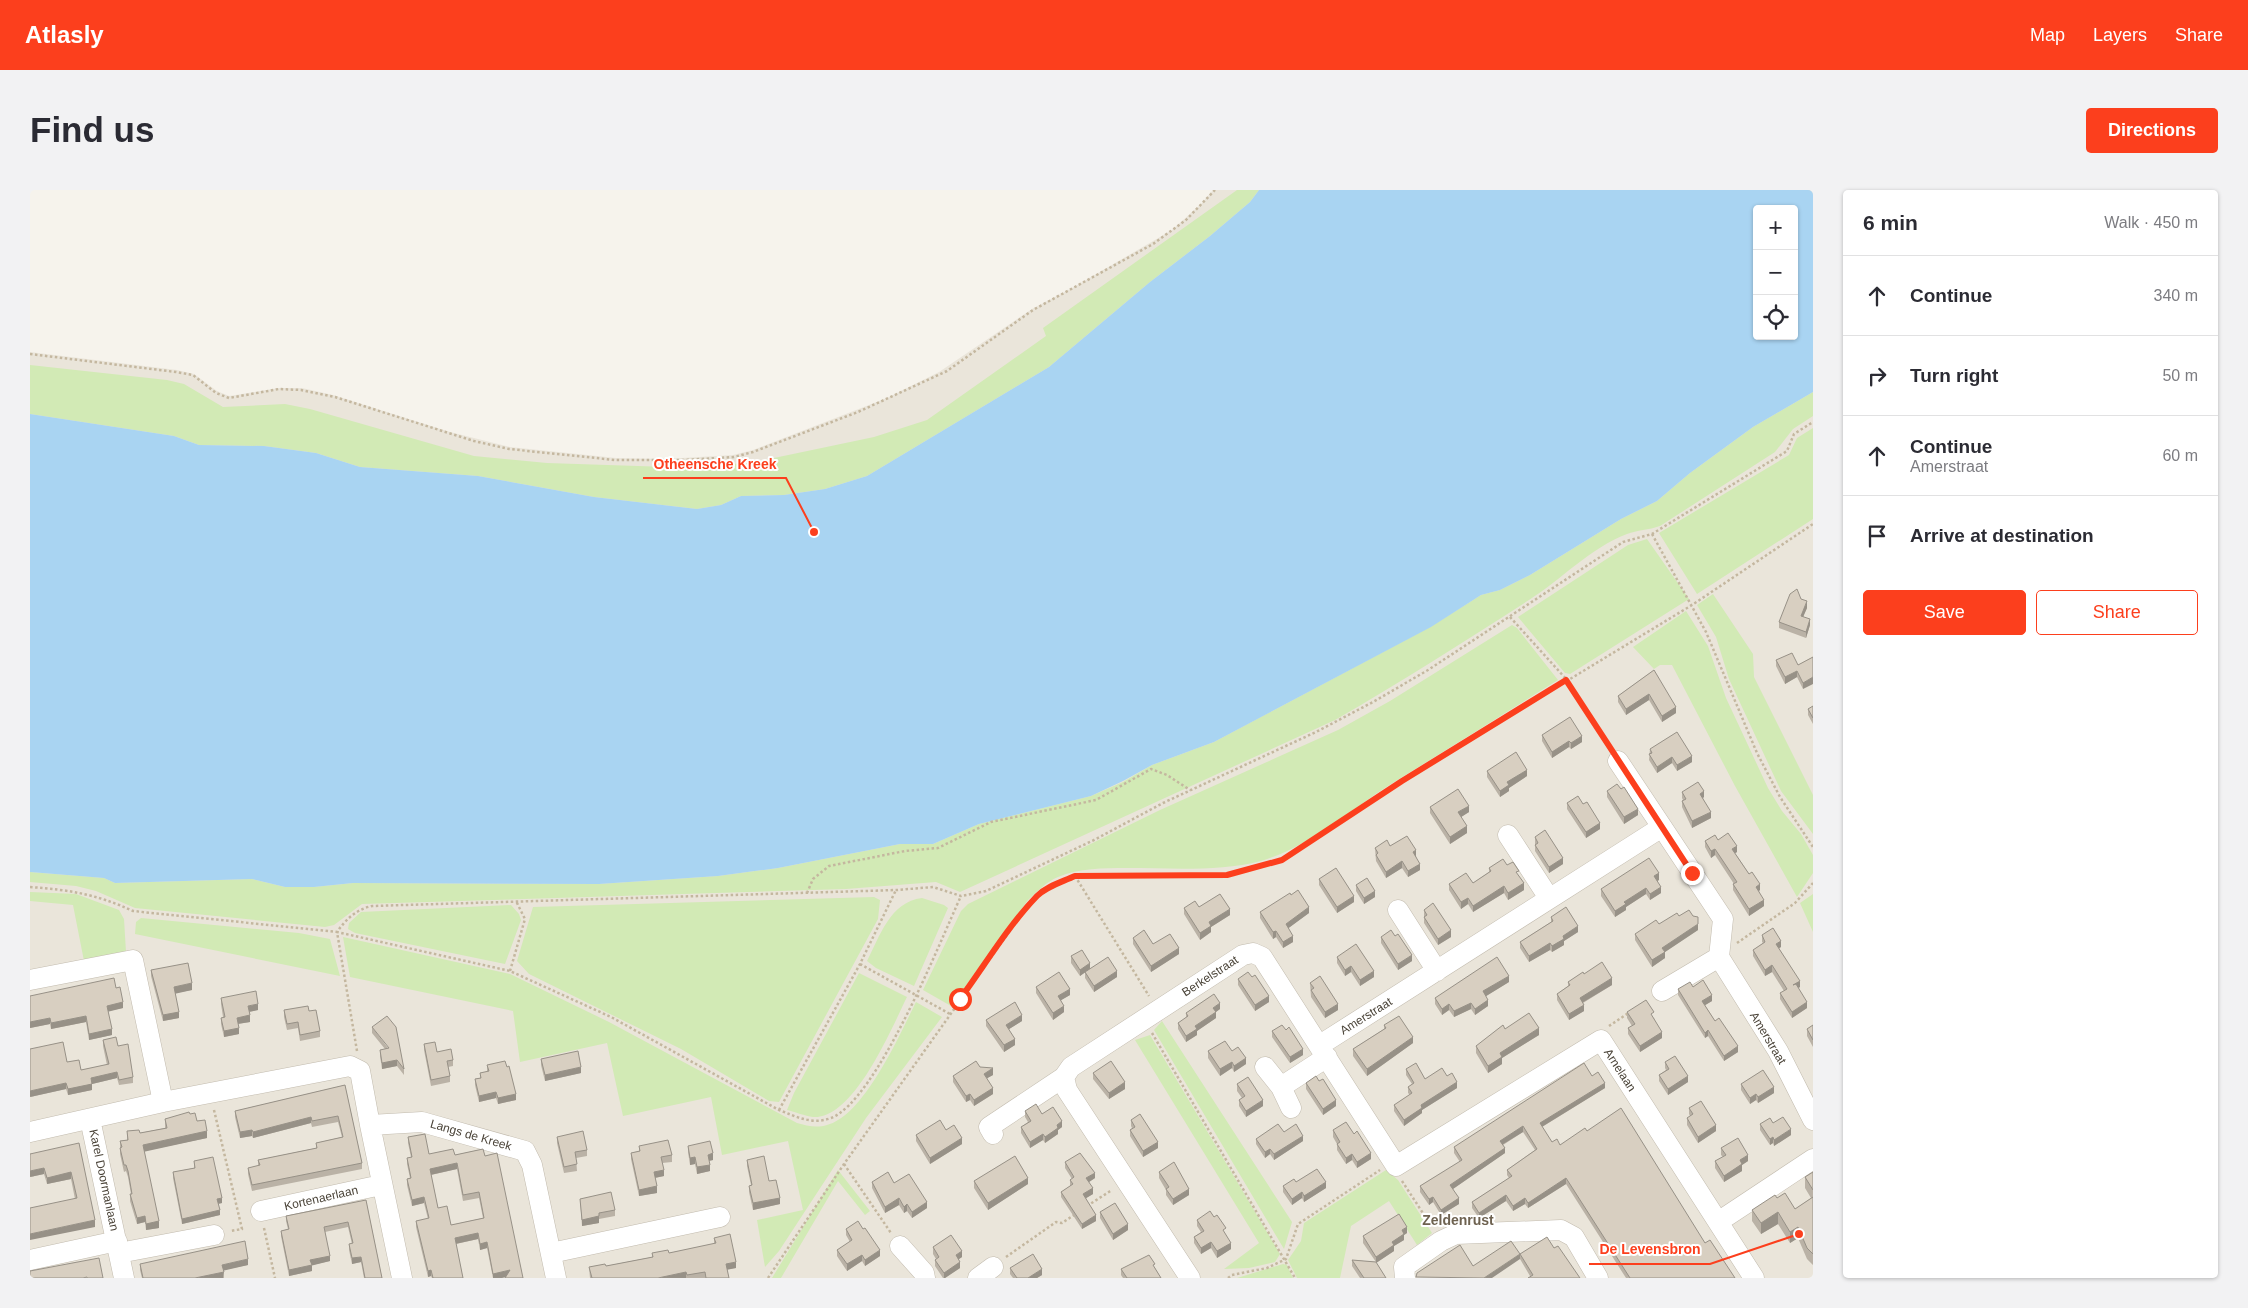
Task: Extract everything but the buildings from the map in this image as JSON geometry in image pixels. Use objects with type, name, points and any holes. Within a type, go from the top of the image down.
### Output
[{"type":"street","points":[[1618,761],[1722,919],[1726,951],[1662,991]]},
{"type":"street","name":"Amerstraat","points":[[1323,1051],[1437,971],[1662,827]]},
{"type":"street","points":[[1508,835],[1549,898]]},
{"type":"street","points":[[1398,910],[1437,971]]},
{"type":"street","name":"Amerstraat","points":[[1726,951],[1813,1120]]},
{"type":"street","name":"Berkelstraat","points":[[993,1134],[989,1127],[1064,1078],[1071,1066],[1243,955],[1253,953],[1262,958],[1394,1163]]},
{"type":"street","points":[[30,980],[133,960],[163,1102]]},
{"type":"street","name":"Arnelaan","points":[[1394,1163],[1601,1040],[1754,1278]]},
{"type":"street","points":[[1280,1087],[1323,1051]]},
{"type":"street","points":[[30,1132],[163,1102],[350,1066],[360,1071],[381,1185],[402,1278]]},
{"type":"street","points":[[1264,1067],[1280,1087],[1291,1108]]},
{"type":"street","points":[[1064,1078],[1067,1090],[1190,1278]]},
{"type":"street","name":"Karel Doormanlaan","points":[[90,1119],[124,1278]]},
{"type":"street","name":"Langs de Kreek","points":[[370,1125],[422,1122],[525,1151],[532,1165],[556,1278]]},
{"type":"street","points":[[1718,1222],[1813,1159]]},
{"type":"street","name":"Kortenaerlaan","points":[[261,1212],[381,1185]]},
{"type":"street","points":[[551,1253],[720,1217]]},
{"type":"street","points":[[1405,1278],[1404,1267],[1441,1241],[1456,1234],[1561,1230],[1574,1237],[1598,1278]]},
{"type":"street","name":"Karel Doormanlaan","points":[[30,1260],[214,1234]]},
{"type":"street","points":[[900,1246],[924,1273],[925,1278]]},
{"type":"path","points":[[30,354],[176,372],[193,376],[216,393],[229,398],[279,389],[313,392],[474,441],[510,448],[615,460],[684,460],[734,456],[753,452],[888,400],[947,371],[1033,310],[1074,290],[1154,244],[1186,220],[1215,190]]},
{"type":"path","points":[[360,1071],[337,932],[343,923],[361,908],[372,906],[897,890],[933,887],[961,896],[995,886],[1094,840],[1190,790],[1316,732],[1373,702],[1623,542],[1652,534],[1787,451],[1794,434],[1813,422]]},
{"type":"path","points":[[768,1278],[844,1164],[1014,925],[1038,895],[1075,876],[1227,875],[1282,860],[1402,781],[1692,605],[1813,524]]},
{"type":"path","points":[[1652,534],[1706,632],[1757,753],[1780,798],[1813,847]]},
{"type":"path","points":[[1510,616],[1566,680],[1618,761]]},
{"type":"path","points":[[807,893],[813,879],[829,866],[905,851],[938,848],[991,822],[1096,800],[1151,769],[1167,775],[1190,790]]},
{"type":"path","points":[[1075,876],[1295,1278]]},
{"type":"path","points":[[1726,951],[1796,903],[1813,883]]},
{"type":"path","points":[[30,887],[73,890],[108,899],[133,911],[337,932],[510,971],[611,1018],[780,1110],[806,1121],[820,1121],[832,1117],[859,1096],[881,1061],[916,994],[961,896]]},
{"type":"path","points":[[780,1110],[860,964],[897,890]]},
{"type":"path","points":[[510,971],[525,919],[516,902]]},
{"type":"path","points":[[860,964],[950,1014]]},
{"type":"path","points":[[1601,1040],[1607,1027],[1631,1012]]},
{"type":"path","points":[[210,1094],[242,1229],[214,1234]]},
{"type":"path","points":[[1228,1278],[1232,1275],[1267,1268],[1286,1259],[1298,1224],[1394,1163],[1399,1176],[1441,1241]]},
{"type":"path","points":[[844,1164],[900,1246]]},
{"type":"path","points":[[1086,1207],[1127,1180]]},
{"type":"path","points":[[261,1212],[275,1278]]},
{"type":"path","points":[[986,1272],[1056,1222],[1062,1224],[1078,1212]]},
{"type":"shaded area","points":[[1213,190],[1813,190],[1813,1278],[30,1278],[30,352],[177,370],[194,374],[217,391],[229,396],[279,388],[302,388],[333,395],[450,432],[510,447],[616,458],[665,459],[733,455],[753,450],[887,398],[939,372],[1032,309],[1172,230],[1201,204]]},
{"type":"green space","points":[[1237,190],[1259,190],[1250,202],[1210,236],[1150,282],[1049,367],[867,476],[825,489],[784,495],[741,496],[721,505],[697,509],[594,497],[478,476],[360,467],[316,453],[264,446],[199,445],[174,436],[30,414],[30,365],[167,380],[184,384],[223,407],[285,404],[310,409],[474,456],[547,463],[668,467],[750,463],[874,437],[927,420],[1046,336],[1043,328]]},
{"type":"green space","points":[[1813,392],[1813,416],[1793,429],[1775,452],[1660,526],[1627,534],[1601,547],[1529,600],[1360,706],[1335,720],[960,892],[936,882],[846,889],[362,904],[334,925],[325,927],[135,908],[96,891],[76,886],[30,882],[30,872],[104,878],[115,883],[252,879],[285,887],[314,887],[353,883],[599,884],[718,876],[778,868],[900,844],[933,844],[979,824],[1091,796],[1123,782],[1152,765],[1214,742],[1430,627],[1481,595],[1500,590],[1530,575],[1621,519],[1657,501],[1690,473],[1753,427]]},
{"type":"green space","points":[[1813,428],[1813,519],[1697,594],[1659,533],[1789,455],[1797,438]]},
{"type":"green space","points":[[1647,539],[1689,599],[1570,674],[1565,673],[1518,617],[1628,545]]},
{"type":"green space","points":[[1713,594],[1753,654],[1754,677],[1813,795],[1813,834],[1781,791],[1729,679],[1716,637],[1697,605]]},
{"type":"green space","points":[[1686,611],[1708,646],[1726,698],[1768,788],[1782,811],[1801,834],[1813,855],[1813,873],[1797,897],[1735,786],[1672,665],[1660,665],[1654,669],[1633,647]]},
{"type":"green space","points":[[1512,625],[1517,628],[1558,680],[1391,784],[1329,827],[1279,855],[1245,864],[1194,869],[1100,868],[1083,870],[1058,877],[1046,884],[1028,900],[951,1006],[923,990],[961,911],[968,904],[1160,810],[1338,730],[1390,701]]},
{"type":"green space","points":[[30,892],[76,894],[119,910],[124,919],[126,952],[84,961],[73,905],[30,901]]},
{"type":"green space","points":[[1813,894],[1813,932],[1800,903]]},
{"type":"green space","points":[[874,897],[880,900],[878,919],[779,1102],[769,1101],[681,1049],[529,974],[517,961],[533,907]]},
{"type":"green space","points":[[922,898],[948,908],[914,986],[876,968],[867,961],[887,922],[894,913],[911,901]]},
{"type":"green space","points":[[511,905],[519,914],[521,920],[505,964],[355,933],[348,929],[349,923],[361,912]]},
{"type":"green space","points":[[141,918],[299,933],[330,939],[340,976],[135,934],[136,922]]},
{"type":"green space","points":[[343,937],[510,974],[609,1022],[797,1123],[812,1126],[827,1125],[841,1118],[867,1091],[891,1053],[916,1002],[942,1017],[866,1118],[779,1251],[765,1267],[757,1220],[803,1210],[788,1141],[722,1155],[711,1097],[623,1116],[607,1043],[520,1062],[513,1011],[350,977]]},
{"type":"green space","points":[[859,973],[907,997],[881,1049],[857,1088],[843,1104],[828,1114],[813,1117],[787,1110],[794,1093]]},
{"type":"green space","points":[[1162,1021],[1292,1222],[1284,1249],[1154,1030]]},
{"type":"green space","points":[[1150,1035],[1280,1254],[1275,1262],[1249,1268],[1224,1269],[1259,1243],[1135,1040]]},
{"type":"green space","points":[[838,1170],[870,1211],[865,1215],[838,1181],[781,1278],[772,1278]]},
{"type":"green space","points":[[1386,1170],[1398,1180],[1432,1233],[1417,1245],[1389,1201],[1351,1226],[1340,1278],[1297,1278],[1288,1260],[1301,1241],[1304,1223]]},
{"type":"green space","points":[[1283,1264],[1287,1265],[1293,1278],[1237,1278]]},
{"type":"water","points":[[1259,190],[1813,190],[1813,392],[1753,427],[1690,473],[1657,501],[1621,519],[1530,575],[1500,590],[1481,595],[1431,627],[1214,742],[1152,765],[1091,796],[979,824],[933,844],[900,844],[778,868],[718,876],[599,884],[353,883],[314,887],[285,887],[252,879],[115,883],[104,878],[30,872],[30,414],[174,436],[199,445],[264,446],[316,453],[360,467],[478,476],[594,497],[697,509],[721,505],[741,496],[784,495],[825,489],[867,476],[1049,367],[1150,282],[1210,236],[1250,202]]},
{"type":"place","name":"Otheensche Kreek","points":[[814,532]]},
{"type":"place","name":"De Levensbron","points":[[1799,1234]]},
{"type":"district","name":"Zeldenrust","points":[[1458,1220]]},
{"type":"route","points":[[960,999],[1038,895],[1052,886],[1075,876],[1227,875],[1282,860],[1402,781],[1566,680],[1692,873]]}]
